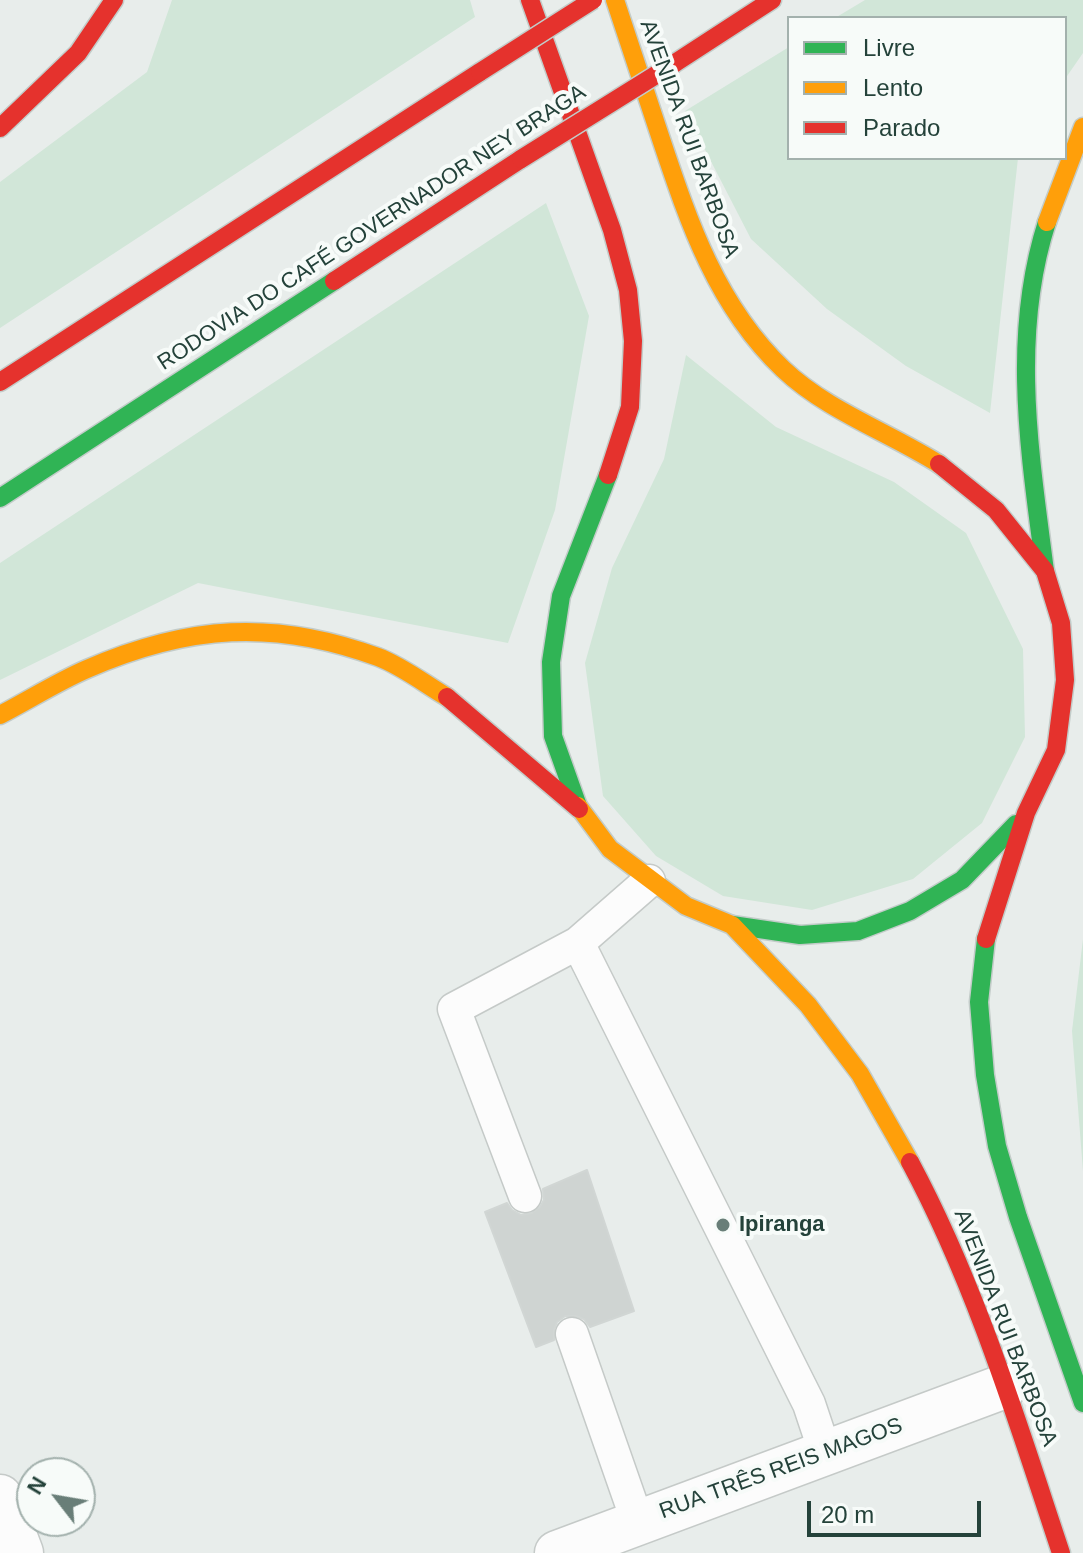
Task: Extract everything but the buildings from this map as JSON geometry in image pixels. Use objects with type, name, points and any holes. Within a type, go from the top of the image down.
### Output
[{"type":"main road","points":[[0,128],[45,89],[103,22],[114,0]]},
{"type":"main road","name":"AVENIDA RUI BARBOSA","points":[[530,0],[612,230],[628,290],[633,341],[630,407],[612,464],[561,596],[551,662],[553,736],[579,809],[610,849],[686,906],[732,925],[808,1005],[860,1074],[912,1165],[956,1256],[1005,1386],[1061,1553]]},
{"type":"main road","points":[[0,382],[593,0]]},
{"type":"main road","name":"AVENIDA RUI BARBOSA","points":[[615,0],[684,208],[713,277],[742,324],[784,370],[827,401],[937,463],[984,500],[996,510],[1045,571],[1061,623],[1065,680],[1056,750],[1026,813],[987,929],[979,1002],[985,1075],[997,1146],[1083,1403]]},
{"type":"main road","name":"RODOVIA DO CAFÉ GOVERNADOR NEY BRAGA","points":[[0,498],[521,159],[772,0]]},
{"type":"main road","points":[[1045,571],[1028,436],[1025,337],[1041,245],[1058,184],[1083,127]]},
{"type":"main road","points":[[0,715],[86,669],[163,641],[232,630],[305,636],[381,658],[456,702],[579,809]]},
{"type":"main road","points":[[732,925],[800,935],[858,931],[910,911],[962,880],[1026,813]]},
{"type":"street","name":"RUA TRÊS REIS MAGOS","points":[[557,1553],[1005,1386]]},
{"type":"street","points":[[0,1497],[21,1553]]},
{"type":"lane","points":[[525,1196],[454,1009],[578,943],[649,881]]},
{"type":"lane","points":[[578,943],[809,1404],[825,1452]]},
{"type":"lane","points":[[572,1334],[638,1523]]},
{"type":"green space","points":[[172,0],[470,0],[475,17],[0,328],[0,182],[147,72]]},
{"type":"green space","points":[[865,0],[1083,0],[1083,53],[1067,76],[1067,16],[838,16]]},
{"type":"green space","points":[[787,48],[787,160],[1018,160],[990,413],[906,366],[827,309],[751,239],[685,111]]},
{"type":"green space","points":[[546,203],[589,316],[555,510],[508,643],[198,583],[0,680],[0,563]]},
{"type":"green space","points":[[686,355],[776,427],[894,482],[966,533],[1023,649],[1025,737],[982,823],[913,879],[812,910],[723,896],[656,856],[603,796],[585,663],[612,568],[664,459]]},
{"type":"green space","points":[[1083,939],[1083,1171],[1072,1031]]},
{"type":"traffic: fast","points":[[1045,571],[1029,439],[1026,352],[1036,265],[1047,222]]},
{"type":"traffic: fast","points":[[0,498],[334,281]]},
{"type":"traffic: fast","points":[[578,806],[553,736],[551,662],[561,596],[608,475]]},
{"type":"traffic: fast","points":[[732,925],[800,935],[858,931],[910,911],[962,880],[1016,824]]},
{"type":"traffic: fast","points":[[986,939],[979,1002],[985,1075],[997,1146],[1018,1217],[1083,1403]]},
{"type":"traffic: slow","points":[[615,0],[695,232],[723,291],[740,318],[760,344],[800,384],[838,409],[939,464]]},
{"type":"traffic: slow","points":[[1047,222],[1083,127]]},
{"type":"traffic: slow","points":[[0,715],[76,674],[124,654],[160,643],[231,632],[267,632],[340,645],[387,661],[447,697]]},
{"type":"traffic: slow","points":[[578,806],[610,849],[686,906],[732,925],[808,1005],[860,1074],[910,1162]]},
{"type":"traffic: jam","points":[[0,128],[78,53],[114,0]]},
{"type":"traffic: jam","points":[[530,0],[612,230],[628,290],[633,341],[630,407],[608,475]]},
{"type":"traffic: jam","points":[[480,72],[593,0]]},
{"type":"traffic: jam","points":[[675,63],[772,0]]},
{"type":"traffic: jam","points":[[521,159],[675,63]]},
{"type":"traffic: jam","points":[[0,382],[480,72]]},
{"type":"traffic: jam","points":[[334,281],[521,159]]},
{"type":"traffic: jam","points":[[939,464],[996,510],[1045,571],[1061,623],[1065,680],[1056,750],[1026,813],[986,939]]},
{"type":"traffic: jam","points":[[447,697],[579,809]]},
{"type":"traffic: jam","points":[[910,1162],[934,1209],[975,1305],[1061,1553]]},
{"type":"place","name":"Ipiranga","points":[[723,1225]]}]
